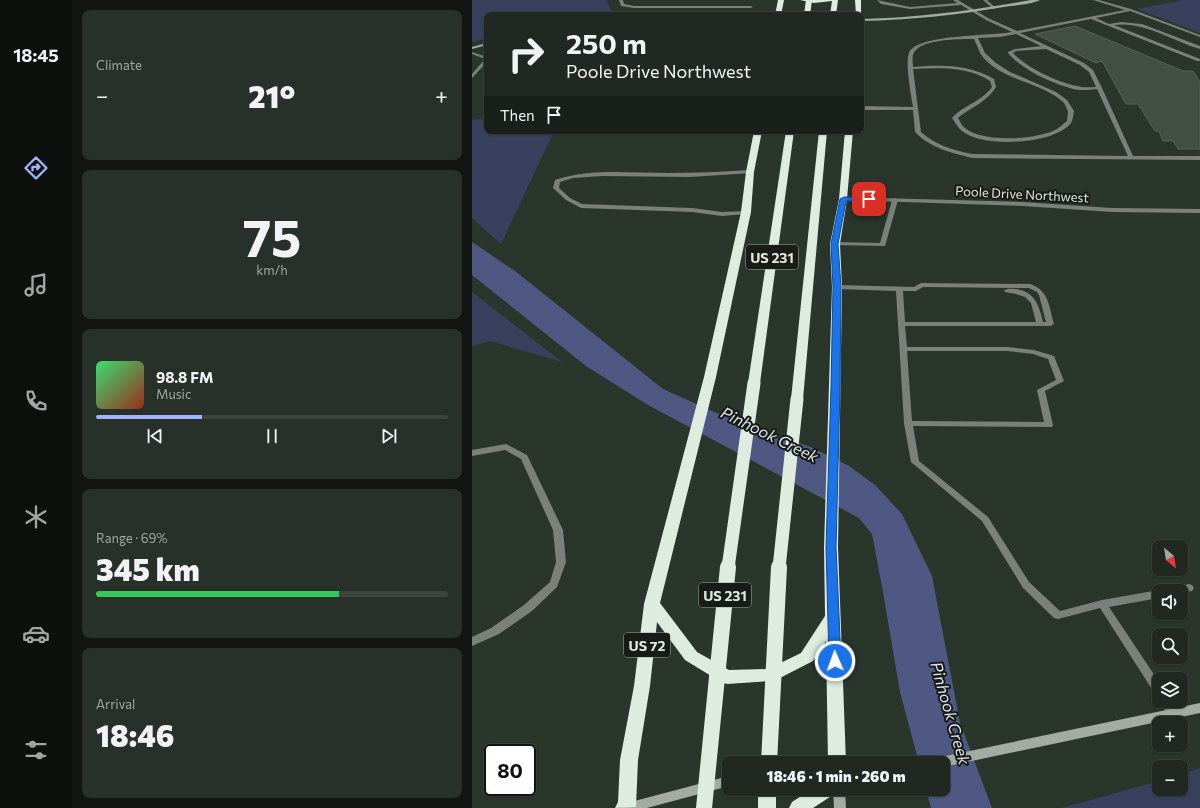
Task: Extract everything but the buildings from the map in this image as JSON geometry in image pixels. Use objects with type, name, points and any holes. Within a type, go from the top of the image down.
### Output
[{"type":"highway","points":[[779,12],[782,0]]},
{"type":"highway","points":[[803,0],[830,0]]},
{"type":"highway","points":[[807,12],[809,0]]},
{"type":"highway","points":[[833,12],[835,0]]},
{"type":"highway","points":[[858,0],[859,12]]},
{"type":"highway","name":"US 72","points":[[626,808],[629,760],[642,686],[652,604],[681,485],[710,377],[746,212],[750,172],[757,134]]},
{"type":"highway","name":"US 231","points":[[704,808],[726,583],[790,134]]},
{"type":"highway","name":"US 231","points":[[769,756],[779,566],[823,134]]},
{"type":"highway","points":[[838,756],[831,547],[837,287],[835,244],[844,199],[849,134]]},
{"type":"highway","points":[[652,604],[691,656],[727,678],[770,675],[807,657],[834,618]]},
{"type":"highway","points":[[767,808],[768,796]]},
{"type":"highway","points":[[798,808],[817,796]]},
{"type":"street","points":[[621,0],[622,5],[634,7],[683,9],[751,7]]},
{"type":"street","points":[[878,0],[882,3],[910,8],[961,4]]},
{"type":"street","points":[[954,0],[1082,64],[1091,71],[1131,157]]},
{"type":"street","points":[[985,0],[994,8]]},
{"type":"street","points":[[864,20],[921,18],[994,8],[1022,1],[1038,0]]},
{"type":"street","points":[[1095,0],[1130,10],[1200,36]]},
{"type":"street","points":[[1130,10],[1017,32],[976,38],[945,39],[919,45],[913,51],[910,59],[918,132],[925,139],[951,152],[972,156],[998,158],[1200,158]]},
{"type":"street","points":[[1091,18],[1200,60]]},
{"type":"street","points":[[1108,25],[1131,23],[1141,25],[1200,48]]},
{"type":"street","points":[[911,68],[953,68],[972,70],[985,74],[992,80],[994,87],[988,96],[979,103],[962,111],[955,118],[957,125],[964,131],[979,137],[1018,142],[1039,138],[1058,131],[1070,122],[1072,112],[1068,103],[1058,95],[1005,72],[978,46],[976,38]]},
{"type":"street","points":[[472,48],[484,45]]},
{"type":"street","points":[[1049,47],[1015,50],[1010,53],[1014,59],[1027,68],[1046,76],[1077,88],[1100,88]]},
{"type":"street","points":[[472,54],[484,57]]},
{"type":"street","points":[[472,77],[484,62]]},
{"type":"street","points":[[864,108],[916,109]]},
{"type":"street","points":[[746,212],[722,214],[685,210],[581,206],[568,199],[556,188],[558,181],[572,176],[602,174],[690,175],[750,172]]},
{"type":"street","name":"Poole Drive Northwest","points":[[844,199],[1023,204],[1112,210],[1200,211]]},
{"type":"street","points":[[835,244],[883,245],[895,200]]},
{"type":"street","points":[[901,324],[1050,324],[1042,295],[1039,290],[1030,286],[921,285],[916,289]]},
{"type":"street","points":[[837,287],[1021,292],[1029,296],[1034,301],[1040,324]]},
{"type":"street","points":[[899,289],[908,423],[915,462],[985,519],[1026,585],[1058,615],[1102,604],[1152,595]]},
{"type":"street","points":[[903,349],[1008,349],[1034,352],[1051,358],[1060,381],[1041,390],[1049,425],[908,423]]},
{"type":"street","points":[[472,453],[506,447],[524,457],[558,530],[561,562],[554,584],[528,608],[502,626],[472,642]]},
{"type":"street","points":[[1102,604],[1152,680]]},
{"type":"street","points":[[1170,708],[1174,714]]},
{"type":"street","points":[[950,760],[1200,708]]},
{"type":"street","points":[[626,808],[722,783]]},
{"type":"street","points":[[839,796],[840,808]]},
{"type":"shaded area","points":[[472,0],[606,0],[612,12],[484,12],[484,39],[472,42]]},
{"type":"shaded area","points":[[1183,0],[1200,0],[1200,33],[1137,9]]},
{"type":"shaded area","points":[[484,118],[484,134],[553,134],[501,244],[472,218],[472,120]]},
{"type":"shaded area","points":[[472,292],[562,362],[490,341],[472,346]]},
{"type":"shaded area","points":[[1200,768],[1200,808],[1062,808],[1152,783],[1152,796],[1188,796],[1188,772]]},
{"type":"water","name":"Pinhook Creek","points":[[472,242],[515,271],[663,389],[714,412],[813,448],[849,466],[875,485],[902,514],[932,576],[960,723],[992,808],[931,808],[928,796],[950,796],[950,756],[917,756],[900,692],[872,534],[859,518],[648,405],[586,366],[472,275]]},
{"type":"route","points":[[835,661],[831,547],[836,387],[837,287],[835,244],[844,199],[869,199]]}]
